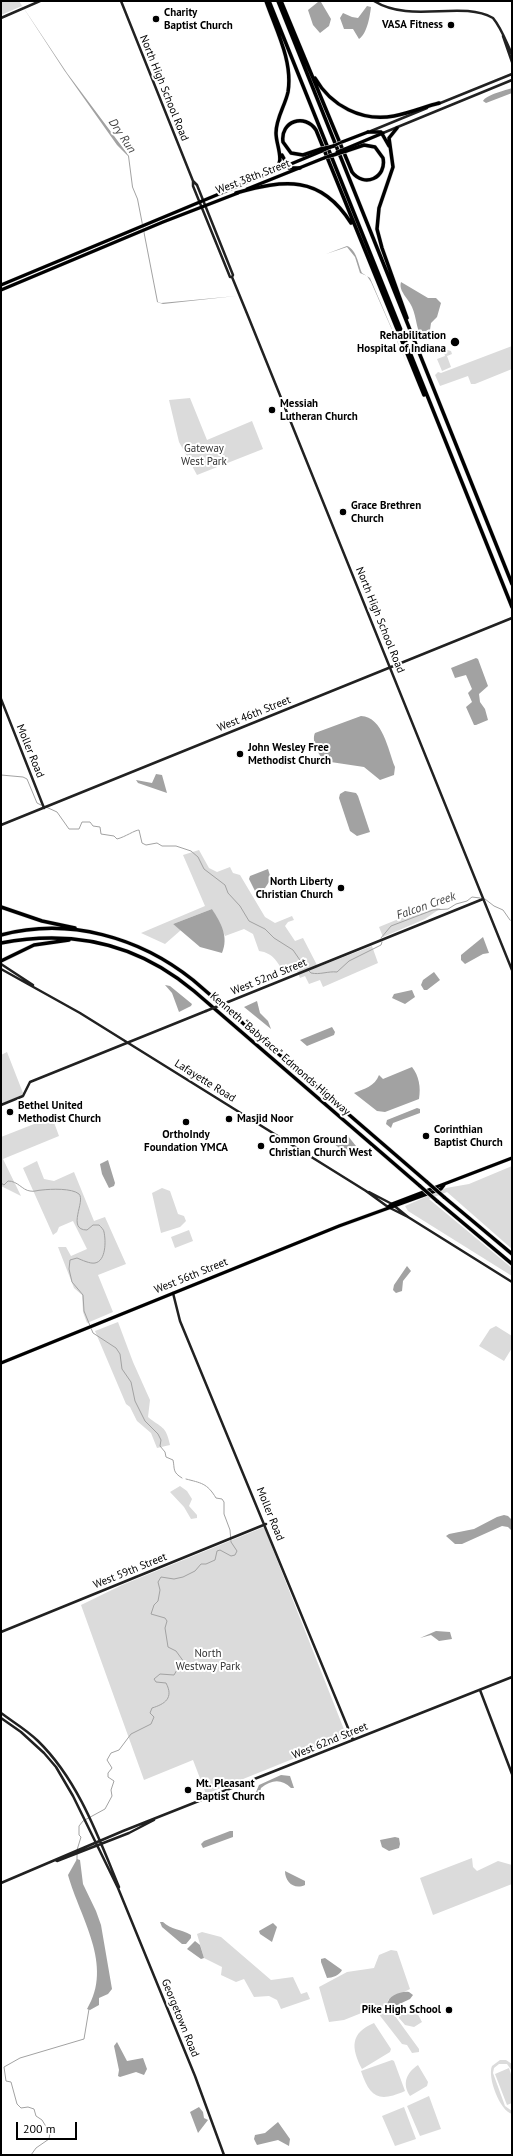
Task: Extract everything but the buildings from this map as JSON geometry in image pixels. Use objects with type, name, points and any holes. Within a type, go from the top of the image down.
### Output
[{"type":"highway","points":[[266,1],[286,56],[289,73],[287,96],[276,128],[281,161],[277,168],[272,172]]},
{"type":"highway","points":[[270,1],[512,607]]},
{"type":"highway","points":[[278,1],[512,584]]},
{"type":"highway","points":[[281,1],[309,66],[352,173],[359,179],[368,180],[376,177],[382,171],[384,159],[376,148],[364,145],[345,150],[330,156]]},
{"type":"highway","points":[[309,66],[320,86],[330,98],[343,107],[361,115],[392,117],[439,103]]},
{"type":"highway","points":[[334,146],[321,150],[303,155],[292,154],[283,143],[282,136],[285,128],[292,122],[300,120],[307,122],[314,127],[358,237],[423,391],[434,413]]},
{"type":"highway","points":[[397,128],[390,136],[392,169],[379,208],[377,229],[382,248],[406,314],[409,328]]},
{"type":"highway","points":[[368,132],[379,130],[383,133],[391,150]]},
{"type":"highway","points":[[278,148],[287,166],[292,169],[300,168]]},
{"type":"highway","points":[[236,193],[277,183],[298,184],[309,187],[321,192],[337,205],[351,222],[358,237]]},
{"type":"highway","points":[[1,907],[42,922],[92,932]]},
{"type":"highway","name":"Kenneth \"Babyface\" Edmonds Highway","points":[[1,935],[41,929],[92,932],[143,948],[184,973],[512,1254]]},
{"type":"highway","name":"Kenneth \"Babyface\" Edmonds Highway","points":[[1,943],[52,937],[98,942],[136,955],[178,979],[512,1264]]},
{"type":"highway","points":[[1,962],[23,949],[48,942],[66,940],[98,942]]},
{"type":"main road","points":[[334,146],[368,132]]},
{"type":"main road","points":[[345,150],[383,133]]},
{"type":"main road","name":"West 38th Street","points":[[1,285],[138,226],[287,166],[321,150]]},
{"type":"main road","name":"West 38th Street","points":[[1,290],[140,231],[330,156]]},
{"type":"main road","name":"West 56th Street","points":[[1,1363],[388,1207],[392,1204],[512,1158]]},
{"type":"main road","name":"West 56th Street","points":[[388,1207],[396,1207],[441,1189],[444,1185]]},
{"type":"street","points":[[1,18],[40,1]]},
{"type":"street","name":"North High School Road","points":[[121,1],[203,206],[233,275],[232,278],[512,970]]},
{"type":"street","points":[[374,1],[392,8],[412,7]]},
{"type":"street","points":[[483,10],[497,24],[512,54]]},
{"type":"street","points":[[503,35],[503,40],[512,62]]},
{"type":"street","points":[[368,132],[512,74]]},
{"type":"street","points":[[383,133],[512,80]]},
{"type":"street","name":"West 46th Street","points":[[1,825],[511,618]]},
{"type":"street","name":"Moller Road","points":[[1,699],[44,808]]},
{"type":"street","name":"West 52nd Street","points":[[1,1105],[23,1096],[30,1082],[483,899]]},
{"type":"street","name":"Lafayette Road","points":[[1,962],[33,986],[128,1043],[368,1192],[388,1207],[408,1217],[512,1282]]},
{"type":"street","name":"Lafayette Road","points":[[1,969],[28,985],[33,986]]},
{"type":"street","name":"Lafayette Road","points":[[368,1192],[374,1193],[392,1204],[408,1217]]},
{"type":"street","name":"Moller Road","points":[[174,1293],[180,1321],[266,1524],[353,1740]]},
{"type":"street","name":"West 59th Street","points":[[1,1632],[266,1524]]},
{"type":"street","name":"West 62nd Street","points":[[55,1860],[69,1857],[82,1850],[154,1820],[512,1677]]},
{"type":"street","points":[[480,1690],[512,1774]]},
{"type":"street","name":"Georgetown Road","points":[[1,1713],[36,1739],[52,1756],[69,1779],[91,1823],[119,1887],[118,1888],[195,2076],[224,2155]]},
{"type":"street","name":"Georgetown Road","points":[[1,1718],[21,1732],[44,1753],[66,1782],[99,1843]]},
{"type":"street","name":"West 62nd Street","points":[[1,1883],[73,1852],[82,1850]]},
{"type":"green space","points":[[1,1],[19,1],[22,6],[1,15]]},
{"type":"green space","points":[[512,346],[512,369],[475,384],[471,384],[468,376],[440,386],[435,375],[438,372],[441,373]]},
{"type":"green space","points":[[444,351],[451,351],[452,354],[447,356],[451,367],[442,371],[437,359],[445,356]]},
{"type":"green space","name":"Gateway West Park","points":[[190,398],[207,440],[252,421],[263,449],[197,475],[179,442],[169,400]]},
{"type":"green space","points":[[199,850],[209,868],[217,872],[230,867],[233,873],[240,875],[265,917],[275,923],[292,916],[294,920],[288,922],[285,926],[295,941],[303,938],[318,967],[372,946],[378,963],[323,987],[320,980],[309,984],[305,976],[300,978],[297,971],[285,975],[272,956],[259,951],[253,934],[244,929],[225,936],[212,909],[173,924],[181,930],[165,944],[141,933],[205,906],[183,855]]},
{"type":"green space","points":[[441,908],[425,919],[383,937],[379,927],[423,909],[424,912]]},
{"type":"green space","points":[[7,1052],[23,1093],[22,1095],[1,1104],[1,1055]]},
{"type":"green space","points":[[52,1117],[59,1136],[3,1159],[21,1196],[1,1186],[1,1137]]},
{"type":"green space","points":[[37,1161],[44,1179],[54,1181],[74,1172],[94,1221],[105,1217],[126,1264],[98,1275],[113,1312],[87,1323],[83,1312],[82,1295],[74,1288],[58,1247],[66,1247],[71,1256],[87,1249],[73,1221],[59,1227],[57,1232],[53,1235],[23,1168]]},
{"type":"green space","points":[[512,1166],[512,1249],[447,1192],[429,1199],[512,1268],[512,1276],[408,1211],[405,1206],[446,1188],[469,1184]]},
{"type":"green space","points":[[162,1188],[170,1191],[178,1214],[184,1216],[186,1221],[180,1227],[161,1233],[152,1193]]},
{"type":"green space","points":[[189,1230],[193,1241],[175,1248],[171,1237]]},
{"type":"green space","points":[[118,1322],[133,1362],[150,1400],[148,1417],[165,1430],[170,1445],[157,1448],[151,1433],[137,1421],[130,1407],[126,1404],[95,1331]]},
{"type":"green space","points":[[496,1326],[512,1336],[512,1348],[504,1361],[479,1346],[490,1329]]},
{"type":"green space","points":[[180,1486],[187,1491],[192,1499],[189,1506],[197,1515],[197,1518],[191,1519],[184,1507],[170,1492]]},
{"type":"green space","name":"North Westway Park","points":[[264,1527],[347,1737],[206,1794],[193,1760],[144,1780],[81,1605],[122,1585]]},
{"type":"green space","points":[[472,1858],[473,1867],[477,1871],[498,1861],[512,1865],[512,1884],[433,1915],[420,1878]]},
{"type":"green space","points":[[202,1932],[221,1937],[271,1980],[293,1977],[301,1994],[307,1992],[310,1999],[281,2009],[277,2000],[269,1996],[254,1997],[244,1979],[236,1982],[221,1975],[222,1967],[204,1958],[197,1934]]},
{"type":"green space","points":[[391,1950],[397,1951],[410,1989],[388,2000],[387,2005],[419,2049],[419,2052],[412,2053],[407,2045],[402,2044],[374,2008],[344,2020],[329,2022],[319,1987],[347,1972],[374,1968],[379,1955]]},
{"type":"green space","points":[[414,2007],[422,2022],[414,2027],[405,2025],[399,2018],[399,2013]]},
{"type":"green space","points":[[374,2023],[391,2049],[390,2052],[362,2069],[356,2054],[355,2042],[360,2031]]},
{"type":"green space","points":[[392,2060],[394,2061],[405,2091],[388,2097],[376,2095],[368,2087],[361,2071]]},
{"type":"green space","points":[[500,2060],[506,2060],[512,2064],[512,2071],[507,2064],[499,2064],[494,2068],[493,2073],[505,2106],[512,2111],[512,2114],[507,2112],[503,2107],[491,2078],[492,2066]]},
{"type":"green space","points":[[418,2065],[428,2082],[427,2086],[410,2096],[406,2087],[406,2079]]},
{"type":"green space","points":[[509,2068],[512,2077],[512,2103],[507,2105],[495,2074]]},
{"type":"green space","points":[[429,2096],[441,2129],[420,2136],[407,2106]]},
{"type":"green space","points":[[404,2107],[416,2139],[395,2146],[382,2116]]},
{"type":"shaded area","name":"Dry Run","points":[[19,1],[67,73],[129,156],[133,187],[138,199],[158,302],[161,303],[236,296],[163,304],[157,302],[137,199],[132,187],[128,156],[117,145],[64,70]]},
{"type":"shaded area","points":[[318,2],[321,2],[331,19],[329,26],[320,33],[313,25],[308,10]]},
{"type":"shaded area","points":[[367,6],[371,7],[369,20],[362,37],[359,39],[353,29],[344,29],[340,18],[343,13],[358,18]]},
{"type":"shaded area","points":[[512,88],[512,93],[486,103],[483,101],[492,95]]},
{"type":"shaded area","points":[[347,246],[353,251],[362,273],[366,276],[360,273],[355,257],[347,247],[326,254]]},
{"type":"shaded area","points":[[367,276],[370,278],[410,371],[371,282]]},
{"type":"shaded area","points":[[401,282],[428,298],[436,298],[441,303],[437,317],[431,323],[429,337],[425,340],[423,340],[419,332],[411,304],[402,292],[400,285]]},
{"type":"shaded area","points":[[476,658],[478,659],[488,686],[479,694],[480,702],[485,709],[488,720],[474,725],[466,707],[472,702],[468,693],[472,689],[466,675],[455,678],[451,668]]},
{"type":"shaded area","points":[[361,716],[375,722],[380,728],[395,767],[394,775],[380,780],[364,767],[324,761],[318,752],[314,740],[315,733]]},
{"type":"shaded area","points":[[156,774],[162,775],[167,793],[138,783],[136,780],[152,783]]},
{"type":"shaded area","points":[[345,791],[356,793],[358,796],[370,832],[357,836],[350,831],[339,798],[340,794]]},
{"type":"shaded area","points":[[268,869],[271,879],[261,894],[257,895],[249,879],[250,876]]},
{"type":"shaded area","points":[[212,909],[223,930],[225,941],[222,953],[200,947],[173,924]]},
{"type":"shaded area","points":[[483,937],[489,953],[483,954],[465,964],[461,960],[461,955]]},
{"type":"shaded area","points":[[434,972],[440,980],[427,990],[424,990],[421,985],[423,980]]},
{"type":"shaded area","points":[[165,985],[170,986],[192,1004],[191,1006],[179,1012],[172,993]]},
{"type":"shaded area","points":[[412,990],[415,997],[405,1004],[392,998],[394,994]]},
{"type":"shaded area","points":[[257,1001],[260,1013],[268,1021],[271,1029],[244,1007]]},
{"type":"shaded area","points":[[332,1027],[335,1032],[334,1035],[307,1046],[300,1040]]},
{"type":"shaded area","points":[[412,1067],[419,1082],[419,1099],[385,1112],[377,1111],[354,1093],[375,1082],[379,1075],[383,1079]]},
{"type":"shaded area","points":[[417,1108],[420,1109],[420,1113],[393,1123],[391,1128],[386,1124],[387,1120]]},
{"type":"shaded area","points":[[348,1136],[356,1146],[345,1152],[334,1144],[334,1142]]},
{"type":"shaded area","points":[[108,1160],[115,1183],[114,1186],[109,1188],[102,1174],[100,1164]]},
{"type":"shaded area","points":[[407,1266],[411,1271],[403,1281],[402,1291],[396,1293],[393,1290],[394,1285]]},
{"type":"shaded area","points":[[504,1515],[508,1516],[512,1520],[512,1531],[508,1527],[502,1526],[462,1544],[455,1544],[446,1536],[449,1534],[474,1529]]},
{"type":"shaded area","points":[[436,1631],[450,1632],[452,1639],[439,1641],[431,1635],[420,1638]]},
{"type":"shaded area","points":[[281,1775],[290,1776],[294,1788],[277,1781],[269,1783],[261,1788],[258,1799],[256,1792],[259,1785]]},
{"type":"shaded area","points":[[233,1831],[233,1837],[203,1848],[201,1844],[204,1841]]},
{"type":"shaded area","points":[[395,1837],[399,1838],[399,1848],[389,1851],[382,1847],[380,1840]]},
{"type":"shaded area","points":[[77,1859],[80,1860],[83,1884],[101,1925],[112,1989],[108,1994],[99,1998],[99,2005],[90,2010],[87,2009],[94,1992],[97,1976],[96,1959],[92,1942],[68,1875]]},
{"type":"shaded area","points":[[285,1871],[305,1881],[305,1885],[294,1886],[288,1882]]},
{"type":"shaded area","points":[[160,1922],[191,1935],[191,1938],[186,1944],[182,1944],[162,1927]]},
{"type":"shaded area","points":[[273,1923],[277,1927],[272,1942],[260,1934],[259,1931]]},
{"type":"shaded area","points":[[195,1941],[200,1945],[204,1958],[201,1959],[187,1949]]},
{"type":"shaded area","points":[[325,1958],[342,1970],[338,1975],[327,1978],[321,1962],[321,1959]]},
{"type":"shaded area","points":[[402,1992],[409,1992],[413,1995],[410,1999],[391,2008],[387,2005],[390,1999],[395,1995]]},
{"type":"shaded area","points":[[117,2042],[127,2061],[143,2058],[147,2069],[144,2075],[136,2072],[120,2077],[118,2076],[119,2070],[114,2046]]},
{"type":"shaded area","points":[[199,2107],[203,2112],[204,2118],[208,2120],[198,2133],[190,2112]]},
{"type":"shaded area","points":[[278,2122],[290,2139],[289,2146],[278,2140],[257,2145],[254,2139],[255,2135],[265,2133]]},
{"type":"waterway","name":"Falcon Creek","points":[[1,775],[23,777],[27,779],[37,803],[41,805]]},
{"type":"waterway","name":"Falcon Creek","points":[[46,807],[57,812],[69,829],[79,829],[82,822],[90,822],[93,826],[100,827],[101,834],[114,836],[117,839],[139,830],[142,843],[146,845],[157,843],[162,846],[176,846],[191,851],[198,857],[204,869],[225,885],[228,893],[240,906],[249,921],[265,929],[274,938],[293,950],[307,968]]},
{"type":"waterway","name":"Falcon Creek","points":[[381,938],[391,926],[433,910],[448,909],[456,904],[467,901],[472,897],[480,898]]},
{"type":"waterway","name":"Falcon Creek","points":[[485,899],[494,906],[503,910],[510,920]]},
{"type":"waterway","name":"Falcon Creek","points":[[309,971],[311,973],[337,972],[349,961],[381,945],[382,942]]},
{"type":"waterway","points":[[1,1183],[4,1185],[8,1181],[11,1181],[27,1190],[32,1191],[56,1189],[76,1192],[79,1194],[80,1198],[77,1220],[78,1225],[81,1229],[87,1230],[93,1225],[99,1225],[103,1229],[105,1245],[101,1259],[95,1263],[86,1262],[77,1258],[70,1260],[69,1269],[72,1282],[83,1295],[84,1311],[93,1333],[116,1348],[120,1354],[122,1369],[131,1382],[135,1401],[145,1421],[158,1434],[161,1440],[160,1446],[165,1452],[166,1457],[173,1460],[175,1472],[182,1478]]},
{"type":"waterway","points":[[77,1850],[81,1837],[79,1835],[79,1826],[83,1821],[105,1809],[112,1796],[111,1790],[114,1781],[108,1777],[108,1773],[112,1768],[107,1760],[111,1753],[119,1750],[131,1734],[151,1724],[154,1717],[150,1713],[152,1708],[161,1705],[167,1700],[169,1693],[166,1683],[156,1682],[154,1679],[160,1674],[174,1675],[181,1663],[184,1662],[176,1651],[168,1647],[165,1628],[167,1621],[165,1618],[151,1614],[154,1605],[158,1601],[160,1590],[158,1582],[161,1577],[174,1579],[183,1577],[195,1571],[201,1564],[206,1564],[215,1560],[217,1551],[220,1550],[231,1556],[235,1555],[237,1551],[231,1542],[230,1530],[224,1514],[224,1502],[222,1499],[216,1498],[207,1486],[186,1479]]},
{"type":"waterway","points":[[77,1853],[77,1860]]},
{"type":"waterway","points":[[31,2155],[36,2148],[49,2139],[50,2133],[42,2120],[36,2116],[34,2109],[28,2107],[21,2108],[17,2104],[11,2082],[6,2081],[4,2067],[20,2058],[84,2039],[89,2009]]},
{"type":"place","name":"Charity Baptist Church","points":[[156,19]]},
{"type":"place","name":"VASA Fitness","points":[[451,25]]},
{"type":"place","name":"Rehabilitation Hospital of Indiana","points":[[455,342]]},
{"type":"place","name":"Messiah Lutheran Church","points":[[272,410]]},
{"type":"place","name":"Grace Brethren Church","points":[[343,512]]},
{"type":"place","name":"John Wesley Free Methodist Church","points":[[240,754]]},
{"type":"place","name":"North Liberty Christian Church","points":[[341,888]]},
{"type":"place","name":"Bethel United Methodist Church","points":[[10,1112]]},
{"type":"place","name":"Masjid Noor","points":[[229,1119]]},
{"type":"place","name":"OrthoIndy Foundation YMCA","points":[[186,1122]]},
{"type":"place","name":"Corinthian Baptist Church","points":[[426,1136]]},
{"type":"place","name":"Common Ground Christian Church West","points":[[261,1146]]},
{"type":"place","name":"Mt. Pleasant Baptist Church","points":[[188,1790]]},
{"type":"place","name":"Pike High School","points":[[449,2010]]}]
